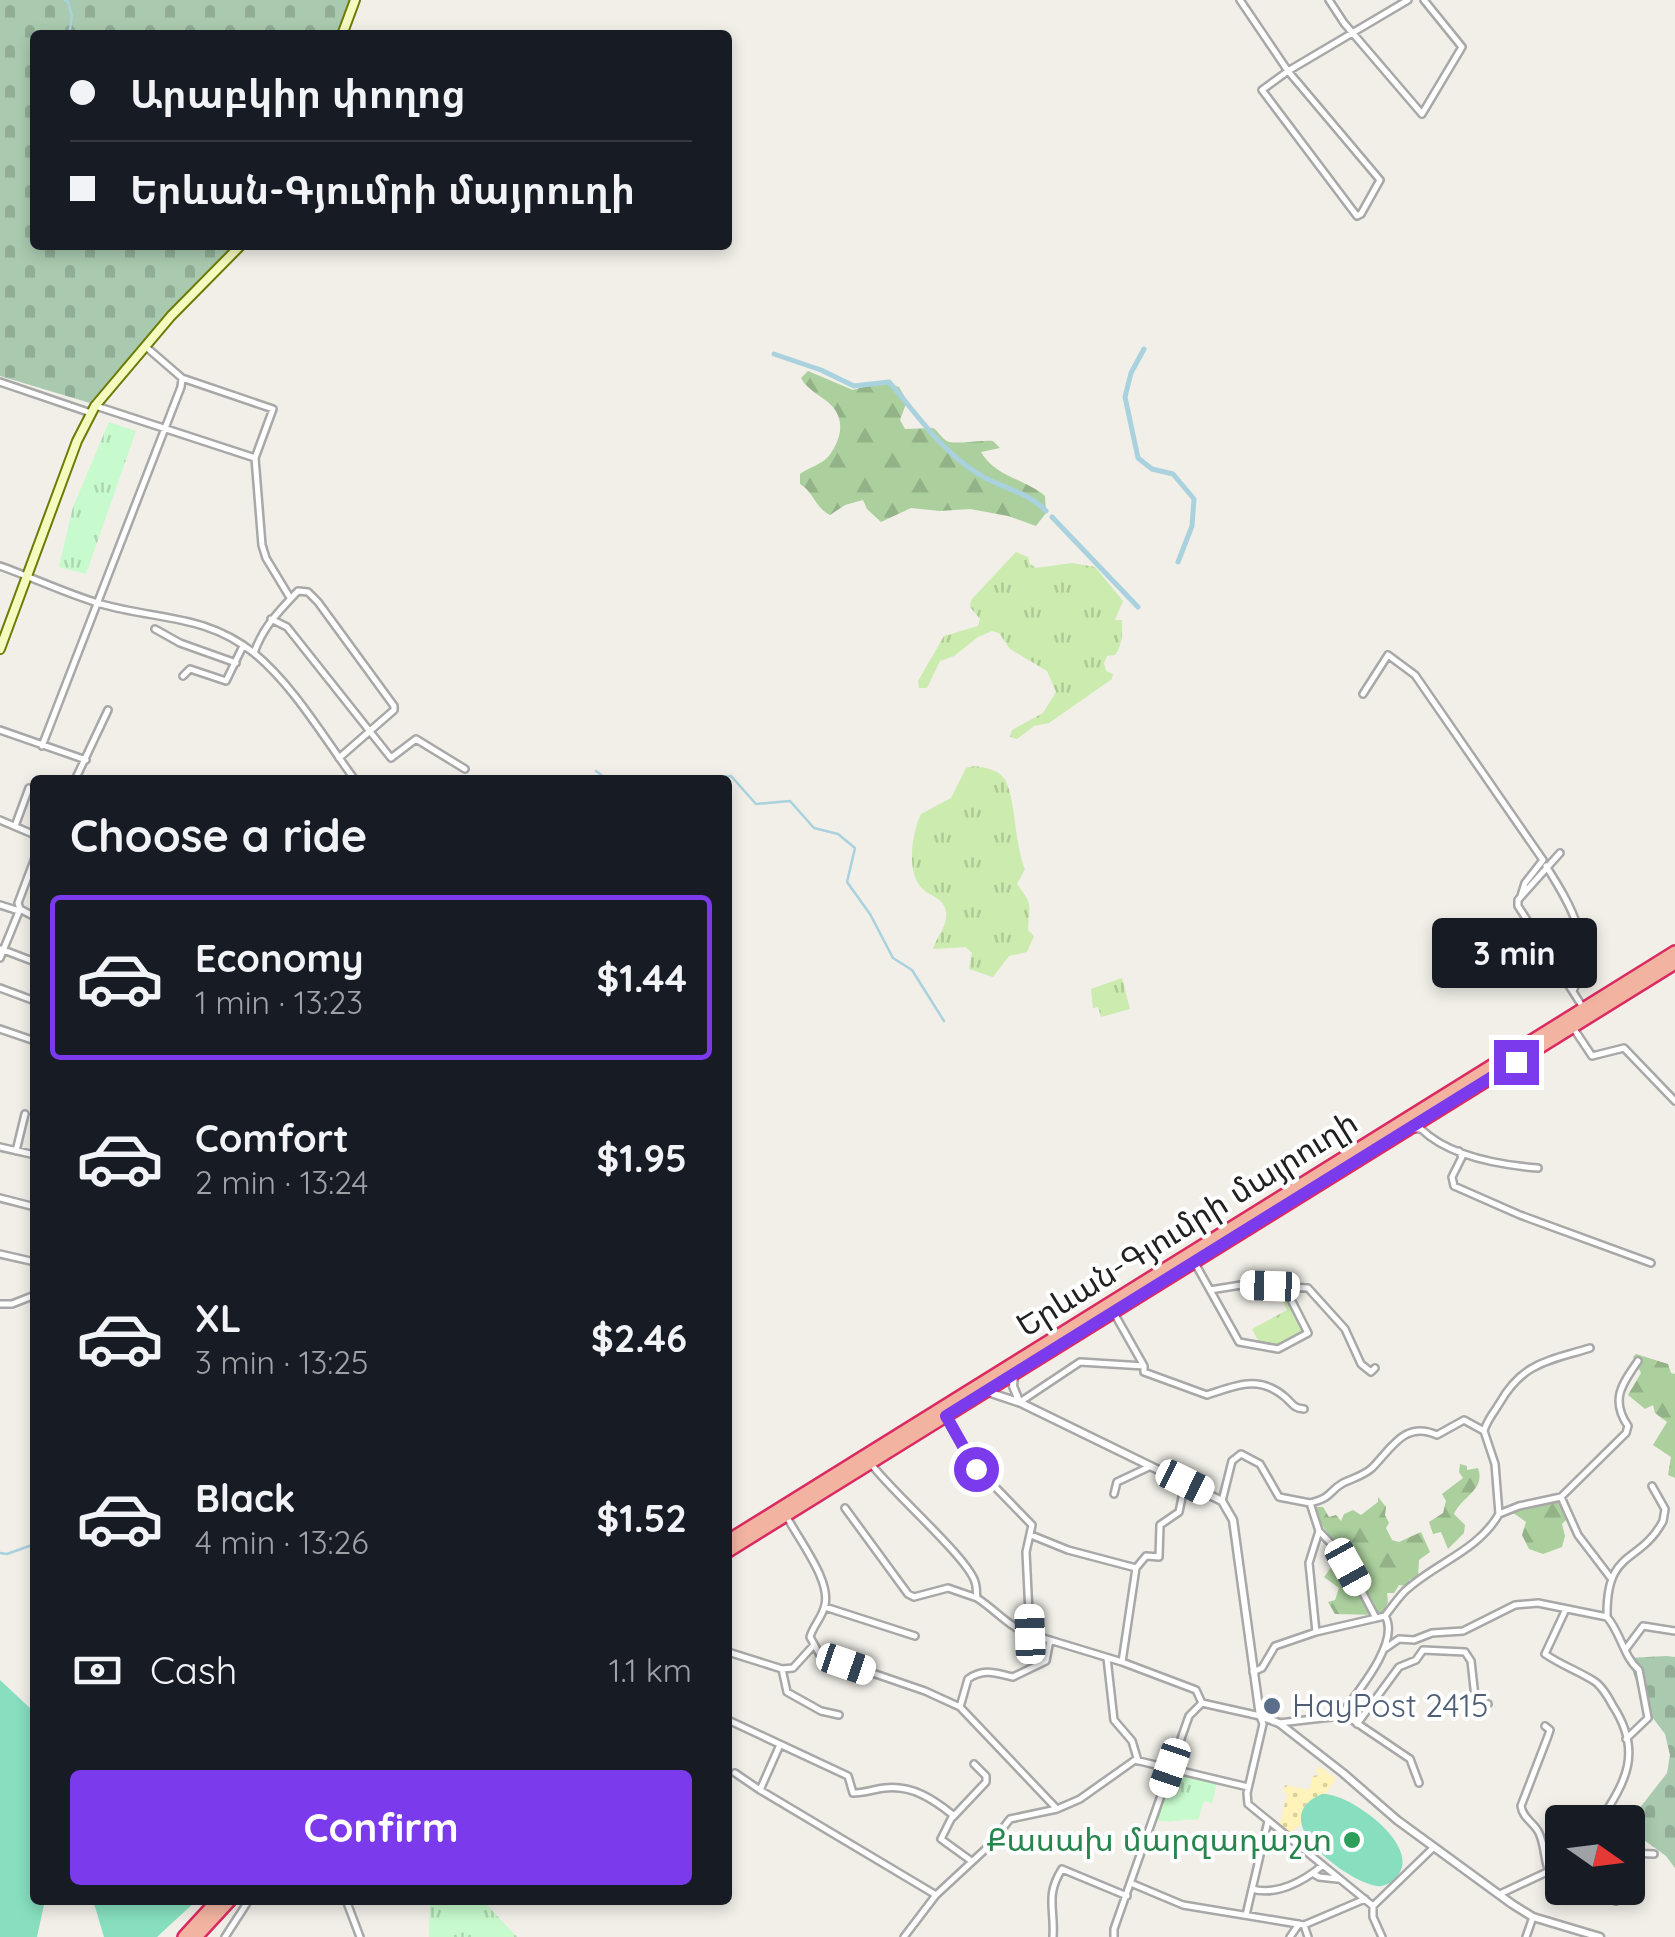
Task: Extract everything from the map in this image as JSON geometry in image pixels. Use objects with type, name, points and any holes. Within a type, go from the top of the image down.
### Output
[{"type":"highway","name":"Երևան-Գյումրի մայրուղի","points":[[732,1543],[1572,1026],[1675,952]]},
{"type":"highway","name":"Երևան-Գյումրի մայրուղի","points":[[732,1543],[786,1515],[1114,1312],[1584,1009],[1675,963]]},
{"type":"highway","points":[[184,1937],[213,1905]]},
{"type":"highway","points":[[196,1937],[225,1905]]},
{"type":"main road","points":[[344,30],[355,0]]},
{"type":"main road","points":[[0,649],[93,409],[144,345],[236,250]]},
{"type":"street","points":[[1240,0],[1288,71],[1380,180],[1362,214],[1357,216],[1262,90],[1288,71],[1408,0]]},
{"type":"street","points":[[1329,0],[1422,114],[1462,46],[1424,0]]},
{"type":"street","points":[[144,345],[182,378],[272,409],[255,458],[262,545],[289,596]]},
{"type":"street","points":[[42,746],[182,378]]},
{"type":"street","points":[[0,382],[166,428],[255,458]]},
{"type":"street","points":[[0,566],[96,602],[176,616],[226,636],[272,670],[351,775]]},
{"type":"street","points":[[254,653],[260,634],[298,591],[308,592],[318,602],[394,706],[339,758]]},
{"type":"street","points":[[271,619],[286,627],[391,758],[416,739],[465,769]]},
{"type":"street","points":[[154,629],[180,644],[236,664]]},
{"type":"street","points":[[182,676],[190,670],[226,682],[242,646]]},
{"type":"street","points":[[1363,694],[1388,655],[1415,675],[1543,860],[1525,883],[1518,906],[1584,1009]]},
{"type":"street","points":[[78,775],[108,710]]},
{"type":"street","points":[[0,730],[86,760]]},
{"type":"street","points":[[15,826],[29,788]]},
{"type":"street","points":[[0,820],[30,832]]},
{"type":"street","points":[[1521,896],[1560,853]]},
{"type":"street","points":[[1546,866],[1582,936],[1582,973],[1573,992]]},
{"type":"street","points":[[0,958],[30,869]]},
{"type":"street","points":[[0,905],[30,916]]},
{"type":"street","points":[[2,949],[30,960]]},
{"type":"street","points":[[0,988],[30,999]]},
{"type":"street","points":[[1572,1026],[1592,1056],[1624,1048],[1675,1101]]},
{"type":"street","points":[[0,1029],[30,1039]]},
{"type":"street","points":[[16,1151],[25,1114]]},
{"type":"street","points":[[1406,1130],[1421,1129],[1459,1151],[1513,1166],[1538,1168]]},
{"type":"street","points":[[0,1147],[30,1154]]},
{"type":"street","points":[[1459,1151],[1462,1158],[1452,1177],[1454,1186],[1651,1263]]},
{"type":"street","points":[[0,1198],[30,1206]]},
{"type":"street","points":[[0,1254],[30,1261]]},
{"type":"street","points":[[1194,1259],[1239,1342],[1278,1349],[1308,1333],[1284,1286]]},
{"type":"street","points":[[1210,1290],[1241,1284],[1308,1288],[1344,1328],[1361,1364],[1371,1372],[1376,1368]]},
{"type":"street","points":[[0,1304],[30,1297]]},
{"type":"street","points":[[1114,1312],[1144,1372],[1202,1394],[1236,1383],[1259,1385],[1285,1396],[1294,1408],[1304,1410]]},
{"type":"street","points":[[1253,1672],[1262,1668],[1275,1646],[1385,1616],[1406,1590],[1450,1562],[1493,1524],[1499,1514],[1495,1464],[1484,1432],[1487,1420],[1519,1374],[1547,1360],[1590,1348]]},
{"type":"street","points":[[1499,1514],[1561,1497],[1626,1433],[1628,1426],[1618,1407],[1618,1392],[1638,1361]]},
{"type":"street","points":[[1020,1402],[1080,1362],[1144,1366]]},
{"type":"street","points":[[1014,1374],[1012,1386],[1020,1402]]},
{"type":"street","points":[[986,1391],[1020,1402],[1222,1500],[1233,1520],[1262,1728],[1248,1787],[1248,1804],[1365,1899],[1372,1906],[1382,1937]]},
{"type":"street","points":[[946,1416],[970,1461],[1032,1526],[1026,1552],[1030,1634]]},
{"type":"street","points":[[1222,1500],[1232,1461],[1241,1454],[1260,1464],[1279,1497],[1310,1504],[1328,1499],[1341,1484],[1372,1468],[1394,1442],[1409,1432],[1426,1430],[1437,1435],[1464,1420],[1484,1432]]},
{"type":"street","points":[[870,1462],[886,1484],[964,1564],[975,1580],[977,1598]]},
{"type":"street","points":[[1114,1494],[1116,1482],[1151,1466]]},
{"type":"street","points":[[1122,1662],[1136,1568],[1146,1556],[1159,1557],[1160,1525],[1179,1512],[1185,1482]]},
{"type":"street","points":[[1606,1617],[1610,1577],[1660,1527],[1666,1509],[1652,1486]]},
{"type":"street","points":[[1561,1497],[1578,1535],[1610,1577]]},
{"type":"street","points":[[1310,1504],[1319,1531],[1344,1557],[1376,1618]]},
{"type":"street","points":[[845,1508],[908,1594],[914,1597],[948,1588],[977,1598],[996,1611],[1008,1626],[1196,1690],[1202,1704]]},
{"type":"street","points":[[786,1515],[816,1566],[826,1593],[825,1607],[810,1636],[820,1655],[960,1707],[1056,1808]]},
{"type":"street","points":[[1316,1632],[1309,1563],[1319,1531]]},
{"type":"street","points":[[1031,1535],[1068,1550],[1136,1568]]},
{"type":"street","points":[[1278,1723],[1340,1716],[1386,1648],[1399,1639],[1463,1631],[1514,1605],[1538,1603],[1606,1617],[1615,1627],[1639,1670],[1648,1718],[1626,1739]]},
{"type":"street","points":[[825,1607],[915,1636]]},
{"type":"street","points":[[1566,1609],[1545,1654],[1564,1668],[1598,1682],[1623,1721],[1630,1758],[1624,1786],[1611,1805]]},
{"type":"street","points":[[1385,1616],[1390,1627],[1386,1648]]},
{"type":"street","points":[[1625,1650],[1643,1626],[1675,1631]]},
{"type":"street","points":[[960,1707],[968,1679],[989,1671],[1014,1678],[1046,1662],[1050,1640]]},
{"type":"street","points":[[732,1653],[791,1670],[814,1646]]},
{"type":"street","points":[[1357,1724],[1399,1667],[1416,1660],[1423,1650],[1466,1652],[1471,1661],[1475,1697],[1488,1704]]},
{"type":"street","points":[[1107,1658],[1114,1720],[1132,1741],[1138,1760]]},
{"type":"street","points":[[782,1669],[787,1692],[821,1711],[839,1714]]},
{"type":"street","points":[[1114,1937],[1189,1716],[1202,1704],[1278,1723],[1434,1848],[1534,1917],[1600,1937]]},
{"type":"street","points":[[1342,1713],[1410,1759],[1418,1783]]},
{"type":"street","points":[[732,1722],[848,1776],[853,1793],[884,1788],[925,1794],[954,1818]]},
{"type":"street","points":[[1545,1726],[1550,1730],[1521,1806],[1527,1820],[1538,1830],[1545,1859]]},
{"type":"street","points":[[760,1790],[780,1746]]},
{"type":"street","points":[[904,1937],[936,1895],[990,1845],[1010,1819],[1080,1799],[1138,1760],[1248,1787]]},
{"type":"street","points":[[970,1860],[940,1836],[986,1782],[986,1776],[974,1764]]},
{"type":"street","points":[[734,1773],[936,1895]]},
{"type":"street","points":[[1246,1915],[1268,1820]]},
{"type":"street","points":[[1372,1906],[1434,1848]]},
{"type":"street","points":[[1645,1854],[1654,1854]]},
{"type":"street","points":[[1252,1888],[1275,1892],[1323,1865]]},
{"type":"street","points":[[1052,1937],[1050,1900],[1054,1881],[1062,1869],[1126,1896]]},
{"type":"street","points":[[1500,1894],[1545,1872]]},
{"type":"street","points":[[1313,1873],[1319,1878],[1340,1879]]},
{"type":"street","points":[[1132,1884],[1184,1905],[1301,1925],[1308,1937]]},
{"type":"street","points":[[1290,1937],[1301,1925],[1365,1899]]},
{"type":"street","points":[[225,1937],[246,1905]]},
{"type":"street","points":[[348,1905],[360,1937]]},
{"type":"street","points":[[1526,1937],[1534,1917]]},
{"type":"green space","points":[[0,0],[351,0],[340,30],[30,30],[30,250],[228,250],[90,403],[0,376]]},
{"type":"green space","points":[[808,371],[853,390],[880,382],[899,387],[907,401],[900,420],[905,429],[933,428],[950,442],[993,441],[1000,448],[981,452],[994,467],[1045,496],[1046,513],[1036,526],[970,509],[911,508],[881,522],[863,500],[830,515],[800,484],[800,474],[828,457],[840,431],[836,411],[801,378]]},
{"type":"green space","points":[[109,422],[136,431],[86,574],[59,567],[73,507]]},
{"type":"green space","points":[[1016,552],[1028,557],[1036,568],[1072,563],[1095,567],[1123,601],[1115,620],[1122,620],[1121,643],[1115,655],[1107,656],[1104,663],[1106,671],[1113,674],[1112,679],[1049,723],[1034,726],[1017,739],[1010,737],[1012,730],[1043,713],[1056,692],[1047,671],[1010,649],[999,633],[992,631],[978,637],[954,656],[940,661],[927,688],[919,688],[918,681],[944,636],[978,626],[980,619],[970,607],[971,600]]},
{"type":"green space","points":[[966,768],[998,772],[1007,785],[1025,869],[1017,884],[1028,901],[1028,930],[1034,936],[1027,952],[1009,956],[993,977],[969,969],[972,953],[966,947],[933,949],[944,926],[945,907],[918,883],[912,865],[913,842],[921,814],[951,798]]},
{"type":"green space","points":[[1122,978],[1130,1009],[1101,1017],[1098,1007],[1093,1008],[1091,989]]},
{"type":"green space","points":[[1282,1293],[1303,1333],[1275,1347],[1260,1344],[1252,1329],[1287,1310]]},
{"type":"green space","points":[[1636,1354],[1668,1364],[1675,1374],[1675,1478],[1668,1475],[1671,1457],[1653,1445],[1667,1422],[1655,1413],[1653,1405],[1645,1409],[1628,1395],[1641,1373],[1633,1357]]},
{"type":"green space","points":[[1460,1464],[1467,1466],[1467,1470],[1478,1468],[1480,1476],[1476,1488],[1454,1514],[1465,1525],[1464,1533],[1448,1549],[1441,1532],[1433,1534],[1429,1522],[1443,1513],[1446,1501],[1442,1494],[1463,1478]]},
{"type":"green space","points":[[1378,1497],[1386,1507],[1386,1528],[1392,1540],[1399,1542],[1421,1532],[1430,1552],[1419,1560],[1418,1576],[1409,1580],[1408,1586],[1399,1585],[1394,1593],[1387,1593],[1388,1602],[1381,1615],[1335,1614],[1328,1602],[1335,1600],[1339,1588],[1324,1577],[1333,1565],[1347,1568],[1342,1551],[1322,1525],[1316,1507],[1323,1507],[1329,1517],[1336,1515],[1341,1521],[1344,1514],[1353,1510],[1361,1515],[1378,1502]]},
{"type":"green space","points":[[1559,1500],[1567,1519],[1562,1524],[1562,1547],[1543,1554],[1529,1549],[1522,1535],[1526,1522],[1512,1512]]},
{"type":"green space","points":[[1675,1657],[1675,1868],[1645,1841],[1642,1805],[1667,1773],[1670,1755],[1665,1734],[1643,1705],[1629,1658]]},
{"type":"green space","points":[[0,1680],[30,1708],[30,1905],[44,1905],[37,1937],[0,1937]]},
{"type":"green space","points":[[1170,1770],[1217,1782],[1212,1803],[1204,1801],[1198,1820],[1156,1820]]},
{"type":"green space","name":"Քասախ մարզադաշտ","points":[[1322,1794],[1348,1801],[1390,1834],[1403,1860],[1392,1881],[1382,1886],[1355,1878],[1320,1852],[1307,1836],[1301,1820],[1305,1806]]},
{"type":"green space","points":[[94,1905],[192,1905],[157,1937],[104,1937]]},
{"type":"green space","points":[[430,1905],[487,1905],[517,1937],[429,1937]]},
{"type":"sand","points":[[1319,1766],[1336,1779],[1326,1793],[1306,1804],[1300,1825],[1290,1833],[1280,1825],[1287,1794],[1283,1792],[1285,1785],[1309,1790],[1313,1776],[1322,1774],[1315,1772]]},
{"type":"waterway","points":[[65,0],[72,16],[70,30]]},
{"type":"waterway","points":[[1144,349],[1131,373],[1125,397],[1138,458],[1152,469],[1173,474],[1194,499],[1192,526],[1178,562]]},
{"type":"waterway","points":[[774,354],[854,386],[889,382],[963,464],[1031,499],[1046,511]]},
{"type":"waterway","points":[[1052,517],[1138,607]]},
{"type":"waterway","points":[[596,771],[601,775]]},
{"type":"waterway","points":[[732,777],[756,804],[790,801],[814,828],[838,834],[855,848],[847,882],[870,914],[893,958],[912,970],[944,1021]]},
{"type":"waterway","points":[[0,1553],[30,1546]]},
{"type":"place","name":"HayPost 2415","points":[[1272,1706]]},
{"type":"place","name":"Քասախ մարզադաշտ","points":[[1352,1840]]},
{"type":"route","points":[[976,1469],[946,1416],[1516,1062]]}]
